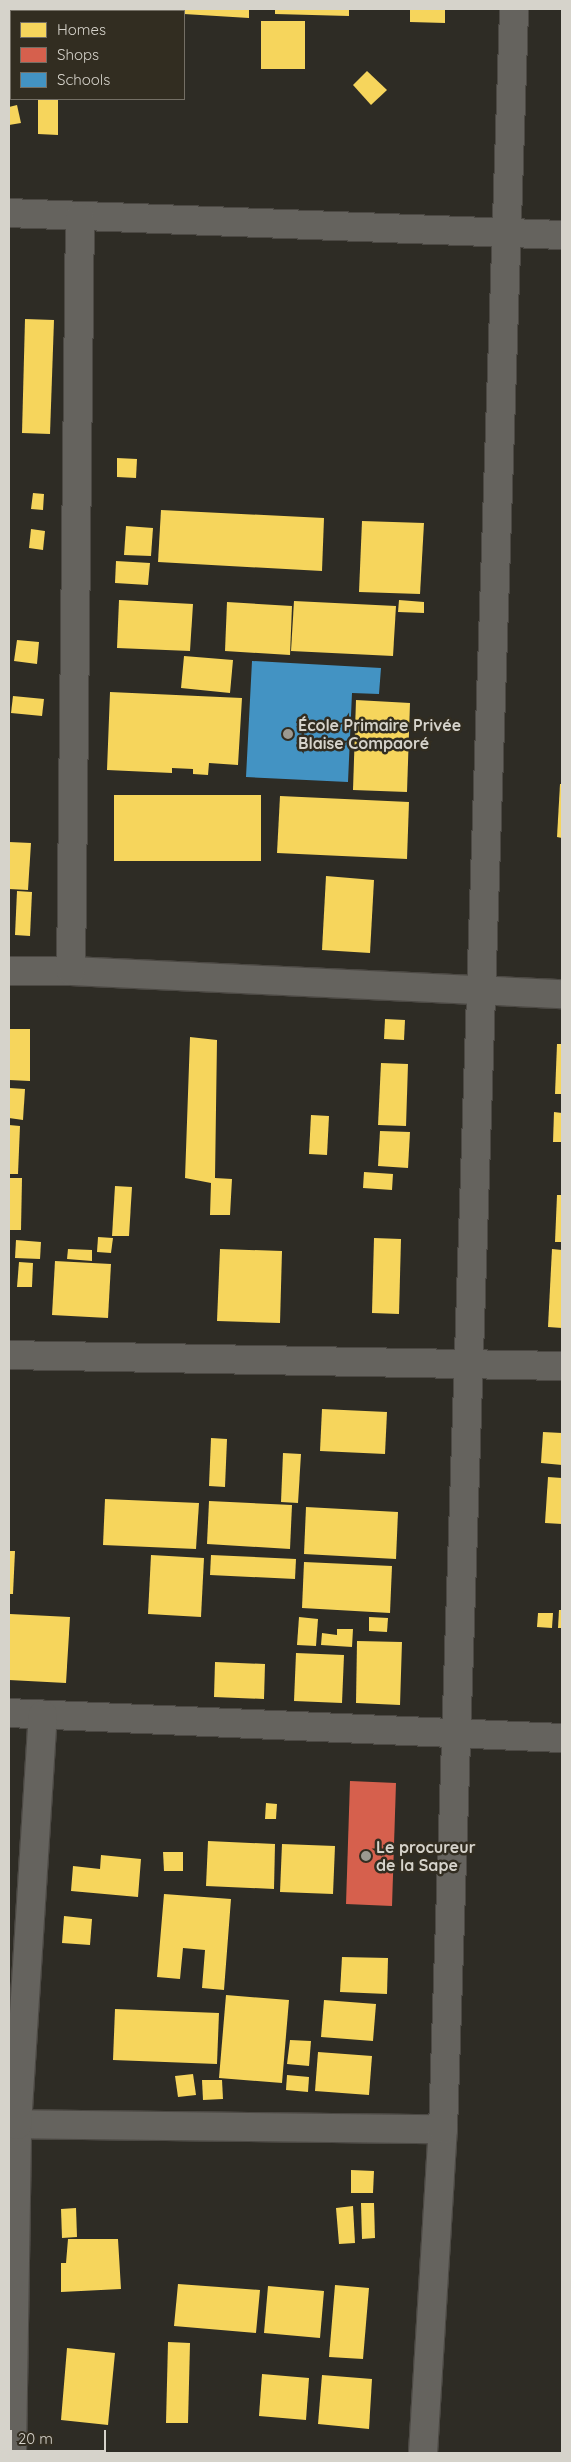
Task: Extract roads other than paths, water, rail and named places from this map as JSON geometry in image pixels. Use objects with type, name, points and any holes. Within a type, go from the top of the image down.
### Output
[{"type":"street","points":[[423,2453],[443,2129],[514,9]]},
{"type":"street","points":[[9,213],[562,235]]},
{"type":"street","points":[[71,971],[80,217]]},
{"type":"street","points":[[9,971],[71,971],[562,994]]},
{"type":"street","points":[[9,1355],[562,1366]]},
{"type":"street","points":[[9,1713],[562,1738]]},
{"type":"street","points":[[12,2453],[13,2125],[43,1715]]},
{"type":"street","points":[[13,2125],[443,2129]]},
{"type":"place","name":"École Primaire Privée Blaise Compaoré","points":[[288,734]]},
{"type":"place","name":"Le procureur de la Sape","points":[[366,1856]]}]
